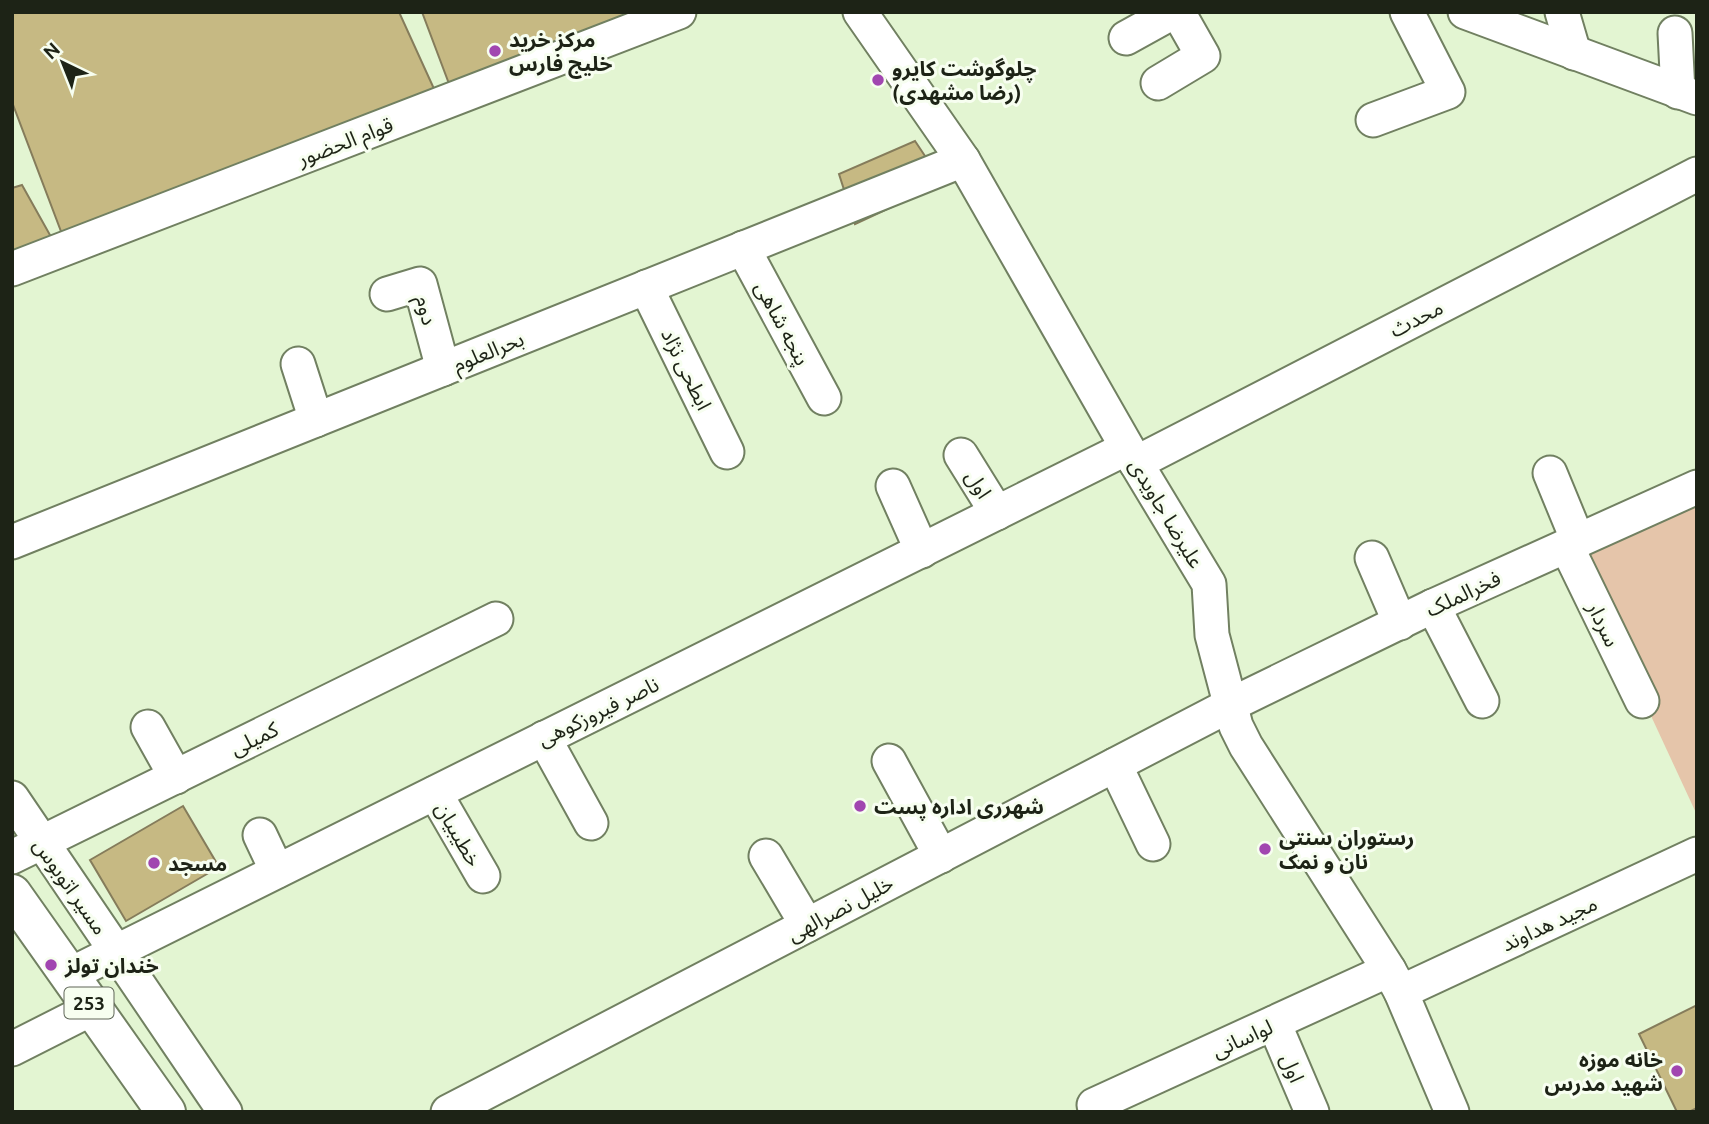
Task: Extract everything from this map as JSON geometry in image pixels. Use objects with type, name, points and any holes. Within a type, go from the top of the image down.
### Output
[{"type":"main road","name":"253","points":[[12,894],[166,1112]]},
{"type":"street","name":"قوام الحضور","points":[[12,269],[678,12]]},
{"type":"street","name":"علیرضا جاویدی","points":[[860,12],[963,160],[1209,584],[1212,635],[1237,726],[1246,746],[1395,981],[1452,1112]]},
{"type":"street","points":[[1126,38],[1175,12],[1203,56],[1158,83]]},
{"type":"street","points":[[1374,120],[1448,92],[1407,12]]},
{"type":"street","points":[[1465,12],[1687,95]]},
{"type":"street","points":[[1562,12],[1574,53]]},
{"type":"street","points":[[1675,33],[1687,95]]},
{"type":"street","name":"بحرالعلوم","points":[[12,542],[963,160]]},
{"type":"street","name":"محدث","points":[[1132,455],[1697,174]]},
{"type":"street","name":"پنجه شاهی","points":[[743,248],[824,398]]},
{"type":"street","name":"دوم","points":[[387,293],[420,284],[443,369]]},
{"type":"street","name":"ابطحی نژاد","points":[[646,287],[727,452]]},
{"type":"street","points":[[298,364],[316,420]]},
{"type":"street","name":"اول","points":[[961,455],[998,513]]},
{"type":"street","name":"ناصر فیروزکوهی","points":[[69,975],[998,513],[1132,455]]},
{"type":"street","name":"سردار","points":[[1550,473],[1572,544],[1642,701]]},
{"type":"street","points":[[892,486],[922,551]]},
{"type":"street","name":"فخرالملک","points":[[1232,704],[1433,606],[1697,487]]},
{"type":"street","points":[[1372,558],[1400,623]]},
{"type":"street","points":[[1433,606],[1482,701]]},
{"type":"street","name":"کمیلی","points":[[27,850],[496,620]]},
{"type":"street","name":"خلیل نصرالهی","points":[[449,1112],[1232,704]]},
{"type":"street","points":[[149,727],[176,776]]},
{"type":"street","points":[[544,738],[591,823]]},
{"type":"street","points":[[889,761],[941,856]]},
{"type":"street","points":[[1115,765],[1153,844]]},
{"type":"street","name":"خطیبیان","points":[[435,793],[483,876]]},
{"type":"street","name":"مسیر اتوبوس","points":[[12,798],[27,850],[117,951],[225,1112]]},
{"type":"street","points":[[260,835],[277,871]]},
{"type":"street","name":"مجید هداوند","points":[[1395,981],[1697,854]]},
{"type":"street","points":[[766,856],[807,925]]},
{"type":"street","name":"لواسانی","points":[[1094,1105],[1273,1023],[1395,981]]},
{"type":"street","points":[[12,1049],[93,1009]]},
{"type":"street","name":"اول","points":[[1273,1023],[1312,1112]]},
{"type":"shaded area","points":[[1697,498],[1697,815],[1575,552]]},
{"type":"building","points":[[12,12],[399,12],[435,91],[62,234],[12,102]]},
{"type":"building","name":"مرکز خرید خلیج فارس","points":[[422,12],[655,12],[451,89]]},
{"type":"building","points":[[915,141],[929,162],[926,191],[855,224],[839,174]]},
{"type":"building","points":[[22,185],[55,244],[12,261],[12,188]]},
{"type":"building","name":"مسجد","points":[[183,806],[219,867],[126,921],[90,860]]},
{"type":"building","name":"خانه موزه شهید مدرس","points":[[1697,1005],[1697,1108],[1689,1112],[1677,1112],[1639,1034]]},
{"type":"place","name":"مرکز خرید خلیج فارس","points":[[495,51]]},
{"type":"place","name":"چلوگوشت کایرو (رضا مشهدی)","points":[[878,80]]},
{"type":"place","name":"شهرری اداره پست","points":[[860,806]]},
{"type":"place","name":"رستوران سنتی نان و نمک","points":[[1265,849]]},
{"type":"place","name":"مسجد","points":[[154,863]]},
{"type":"place","name":"خندان تولز","points":[[51,965]]},
{"type":"place","name":"خانه موزه شهید مدرس","points":[[1677,1071]]}]
